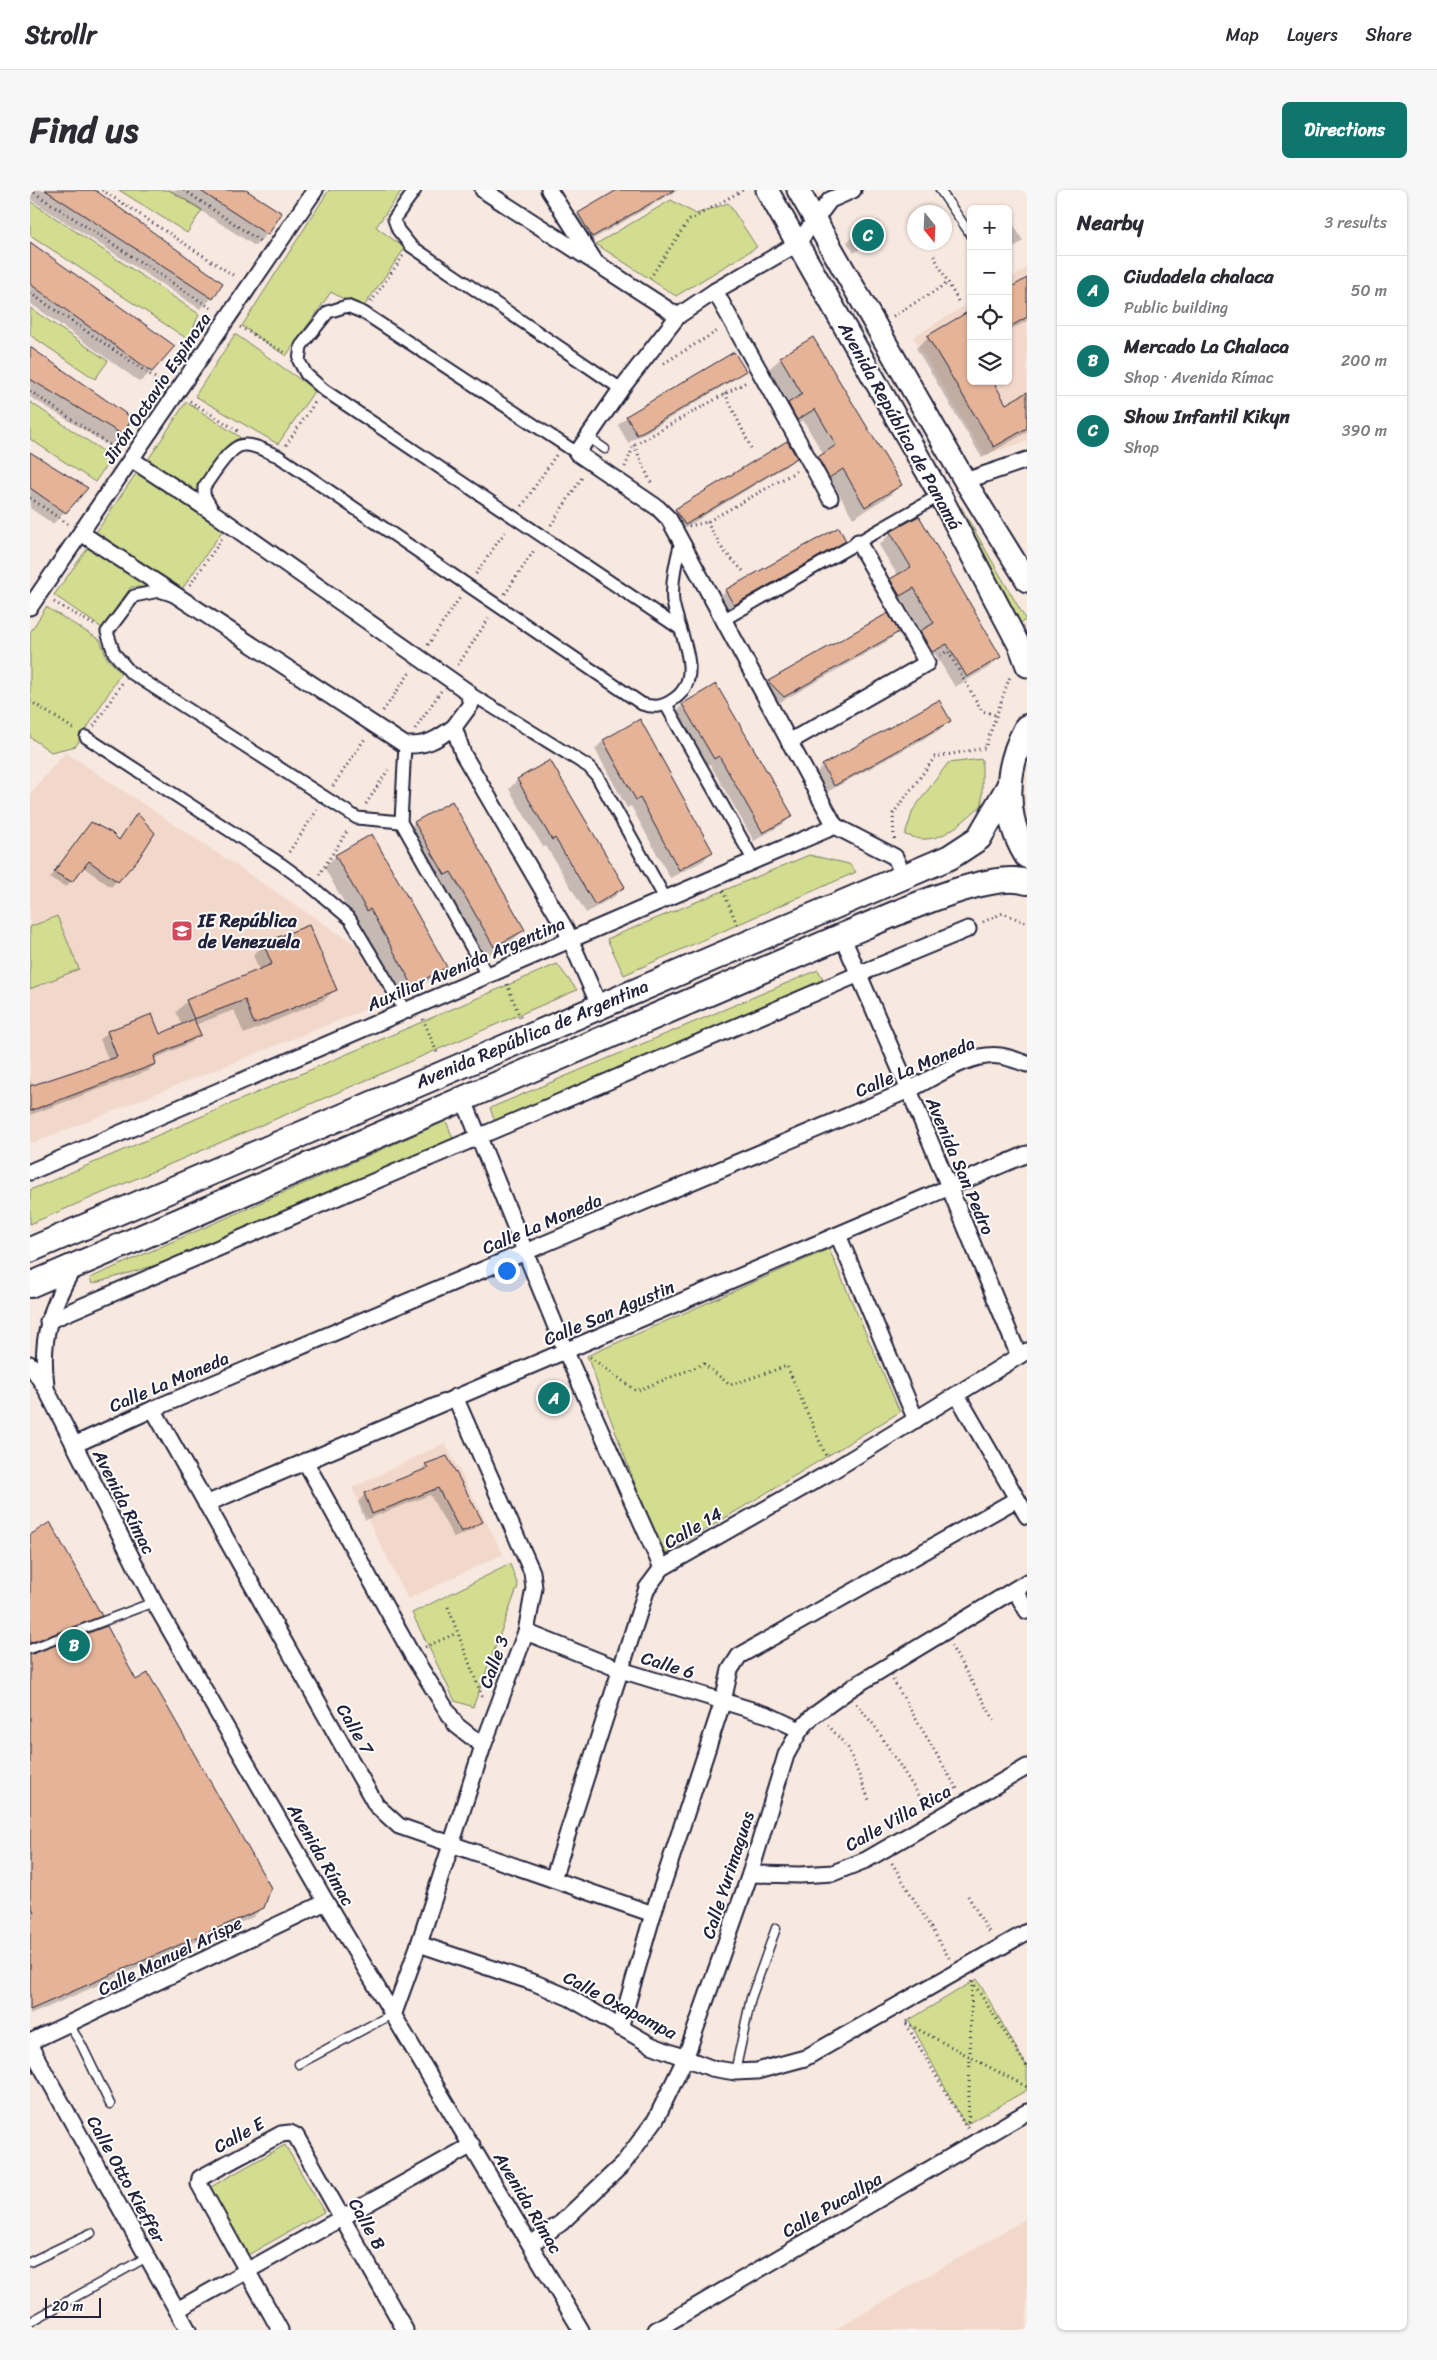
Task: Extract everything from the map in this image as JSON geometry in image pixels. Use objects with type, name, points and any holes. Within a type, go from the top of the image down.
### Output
[{"type":"main road","name":"Avenida República de Panamá","points":[[767,190],[940,495],[1023,656]]},
{"type":"main road","name":"Avenida República de Panamá","points":[[798,190],[966,481],[1027,582]]},
{"type":"main road","points":[[1027,727],[1018,743],[1011,765],[1008,788],[1011,818],[1020,846],[1027,856]]},
{"type":"main road","name":"Avenida República de Argentina","points":[[30,1250],[745,942],[900,867],[950,857],[979,838],[1008,788]]},
{"type":"main road","name":"Avenida República de Argentina","points":[[30,1285],[842,936],[958,889],[994,882],[1027,882]]},
{"type":"street","name":"Jirón Octavio Espinoza","points":[[30,608],[315,190]]},
{"type":"street","points":[[415,190],[394,219],[398,230],[410,246],[621,388]]},
{"type":"street","points":[[483,190],[678,316]]},
{"type":"street","points":[[549,190],[597,264]]},
{"type":"street","points":[[577,453],[621,388],[678,316],[715,291],[797,244],[830,200],[853,190]]},
{"type":"street","points":[[715,291],[830,498]]},
{"type":"street","points":[[679,628],[324,390],[306,374],[299,361],[301,346],[328,312],[346,306],[364,313],[619,480],[658,508],[678,535],[835,826],[900,867]]},
{"type":"street","points":[[215,514],[204,495],[204,488],[233,448],[243,444],[278,456],[642,704],[654,708],[666,705],[687,686],[689,669],[686,650],[673,601],[678,535]]},
{"type":"street","points":[[131,459],[215,514],[468,692],[589,767],[597,776],[665,898]]},
{"type":"street","points":[[966,481],[1027,460]]},
{"type":"street","points":[[723,620],[940,495]]},
{"type":"street","points":[[81,533],[404,745],[421,746],[454,727],[471,704],[468,692]]},
{"type":"street","points":[[789,742],[927,663],[858,542]]},
{"type":"street","points":[[181,598],[159,591],[134,596],[107,632],[114,653],[130,672],[357,818],[400,822]]},
{"type":"street","points":[[666,705],[754,861]]},
{"type":"street","points":[[454,727],[463,754],[570,940],[599,1005]]},
{"type":"street","points":[[86,737],[288,870],[311,886],[344,914],[357,929],[405,1011]]},
{"type":"street","points":[[404,745],[400,822],[487,975]]},
{"type":"street","name":"Auxiliar Avenida Argentina","points":[[30,1172],[835,826]]},
{"type":"street","points":[[48,1321],[968,929]]},
{"type":"street","name":"Avenida San Pedro","points":[[842,936],[948,1186],[1023,1354]]},
{"type":"street","name":"Calle La Moneda","points":[[74,1444],[908,1090],[965,1062],[983,1056],[1000,1056],[1027,1064]]},
{"type":"street","points":[[463,1098],[526,1251],[571,1350],[662,1568]]},
{"type":"street","name":"Calle San Agustin","points":[[206,1504],[455,1397],[571,1350],[948,1186],[1027,1154]]},
{"type":"street","points":[[838,1235],[916,1420]]},
{"type":"street","name":"Avenida Rímac","points":[[46,1389],[43,1367],[48,1321],[58,1293],[74,1267]]},
{"type":"street","name":"Calle 14","points":[[553,1879],[647,1588],[662,1568],[832,1471],[1023,1354]]},
{"type":"street","name":"Avenida Rímac","points":[[30,1364],[46,1389],[154,1602],[326,1902],[394,2013],[581,2330]]},
{"type":"street","points":[[957,1395],[1027,1516]]},
{"type":"street","name":"Calle 3","points":[[419,1944],[482,1746],[526,1632],[534,1588],[532,1572],[455,1397]]},
{"type":"street","name":"Calle 7","points":[[153,1409],[376,1805],[398,1826],[653,1914]]},
{"type":"street","points":[[305,1461],[411,1653],[456,1725],[482,1746]]},
{"type":"street","points":[[620,2028],[653,1914],[724,1701],[730,1670],[739,1656],[1017,1499]]},
{"type":"street","points":[[1021,1586],[1027,1611]]},
{"type":"street","name":"Calle Yurimaguas","points":[[531,2244],[561,2223],[623,2164],[656,2119],[685,2059],[750,1874],[786,1755],[800,1730],[816,1714],[846,1692],[1021,1586]]},
{"type":"street","name":"Calle 6","points":[[526,1632],[621,1670],[768,1715],[800,1730]]},
{"type":"street","name":"Calle Villa Rica","points":[[750,1874],[800,1875],[832,1873],[866,1860],[1027,1767]]},
{"type":"street","name":"Calle Manuel Arispe","points":[[30,2044],[326,1902]]},
{"type":"street","name":"Calle Oxapampa","points":[[419,1944],[535,1983],[570,1998],[651,2045],[685,2059],[735,2072],[757,2071],[806,2058],[1027,1932]]},
{"type":"street","points":[[394,2013],[419,1944]]},
{"type":"street","name":"Calle Otto Kieffer","points":[[30,2044],[188,2330]]},
{"type":"street","name":"Calle Pucallpa","points":[[656,2330],[1027,2112]]},
{"type":"street","name":"Calle E","points":[[246,2270],[201,2192],[200,2178],[281,2134],[290,2133],[296,2136]]},
{"type":"street","name":"Calle B","points":[[296,2136],[405,2330]]},
{"type":"street","points":[[177,2310],[472,2145]]},
{"type":"street","points":[[246,2270],[280,2330]]},
{"type":"lane","points":[[940,190],[967,229]]},
{"type":"lane","points":[[588,437],[605,449]]},
{"type":"lane","points":[[30,1650],[154,1602]]},
{"type":"lane","points":[[735,2072],[750,1998],[776,1928]]},
{"type":"lane","points":[[299,2064],[394,2013]]},
{"type":"lane","points":[[70,2026],[81,2044],[110,2104]]},
{"type":"lane","points":[[30,2262],[91,2233]]},
{"type":"lane","points":[[30,2322],[148,2257]]},
{"type":"path","points":[[30,190],[227,319],[299,361]]},
{"type":"path","points":[[102,190],[249,286]]},
{"type":"path","points":[[184,190],[274,250]]},
{"type":"path","points":[[640,292],[688,221],[743,190]]},
{"type":"path","points":[[364,313],[410,246]]},
{"type":"path","points":[[934,256],[958,301]]},
{"type":"path","points":[[877,326],[948,283]]},
{"type":"path","points":[[30,293],[176,393],[244,435]]},
{"type":"path","points":[[655,368],[732,322]]},
{"type":"path","points":[[619,480],[634,445],[761,374]]},
{"type":"path","points":[[278,456],[324,390]]},
{"type":"path","points":[[30,391],[131,459]]},
{"type":"path","points":[[726,394],[751,448]]},
{"type":"path","points":[[678,535],[707,522],[811,464]]},
{"type":"path","points":[[30,498],[81,533]]},
{"type":"path","points":[[707,522],[723,550],[744,572]]},
{"type":"path","points":[[181,598],[231,526]]},
{"type":"path","points":[[39,594],[107,632]]},
{"type":"path","points":[[927,663],[948,650],[982,711],[996,716]]},
{"type":"path","points":[[900,867],[893,814],[935,757],[985,748],[996,716],[1023,656]]},
{"type":"path","points":[[30,701],[86,737],[130,672]]},
{"type":"path","points":[[717,876],[745,942]]},
{"type":"path","points":[[968,929],[1003,913],[1027,923]]},
{"type":"path","points":[[502,969],[527,1036]]},
{"type":"path","points":[[405,1011],[422,1016],[445,1071]]},
{"type":"path","points":[[571,1350],[636,1391],[704,1364],[730,1384],[787,1366],[832,1471]]},
{"type":"path","points":[[448,1607],[492,1722]]},
{"type":"path","points":[[944,1632],[996,1723]]},
{"type":"path","points":[[411,1653],[457,1633]]},
{"type":"path","points":[[886,1667],[965,1803]]},
{"type":"path","points":[[846,1692],[874,1724],[911,1779],[935,1821]]},
{"type":"path","points":[[816,1714],[840,1736],[848,1748],[869,1800]]},
{"type":"path","points":[[884,1850],[1027,2067]]},
{"type":"path","points":[[968,1896],[999,1948]]},
{"type":"path","points":[[963,1986],[972,1981]]},
{"type":"path","points":[[959,2152],[968,2130],[972,1981]]},
{"type":"path","points":[[886,2012],[1027,2087]]},
{"type":"path","points":[[905,2022],[914,2017]]},
{"type":"path","points":[[905,2022],[968,2130]]},
{"type":"shaded area","points":[[1027,268],[1027,441],[984,455],[913,337],[967,304],[967,385],[1012,385],[1012,277]]},
{"type":"shaded area","name":"IE República de Venezuela","points":[[65,752],[365,951],[392,999],[33,1143],[30,1142],[30,794]]},
{"type":"shaded area","points":[[445,1443],[503,1554],[408,1599],[352,1488]]},
{"type":"shaded area","points":[[1027,2218],[1027,2330],[835,2330]]},
{"type":"green space","points":[[119,190],[169,190],[202,210],[187,233]]},
{"type":"green space","points":[[329,190],[402,190],[376,227],[405,248],[362,309],[331,292],[286,356],[242,326]]},
{"type":"green space","points":[[671,200],[696,214],[728,203],[757,247],[676,296],[596,244]]},
{"type":"green space","points":[[30,201],[199,314],[189,340],[30,235]]},
{"type":"green space","points":[[30,308],[108,361],[95,379],[30,335]]},
{"type":"green space","points":[[235,334],[315,390],[278,444],[195,396]]},
{"type":"green space","points":[[30,402],[112,457],[95,482],[30,439]]},
{"type":"green space","points":[[186,402],[240,437],[196,495],[146,463]]},
{"type":"green space","points":[[139,469],[225,527],[180,592],[95,534]]},
{"type":"green space","points":[[961,507],[1026,620],[1014,626],[950,514]]},
{"type":"green space","points":[[92,542],[155,587],[131,587],[102,628],[54,595]]},
{"type":"green space","points":[[46,607],[100,640],[107,658],[121,673],[76,746],[51,752],[30,737],[30,633]]},
{"type":"green space","points":[[982,759],[982,805],[956,827],[941,836],[923,839],[905,835],[913,810],[948,763]]},
{"type":"green space","points":[[809,855],[849,864],[856,872],[624,975],[607,939]]},
{"type":"green space","points":[[57,916],[79,969],[30,989],[30,927]]},
{"type":"green space","points":[[557,964],[577,990],[30,1224],[30,1190]]},
{"type":"green space","points":[[818,970],[825,982],[495,1122],[490,1108]]},
{"type":"green space","points":[[446,1121],[454,1141],[179,1258],[92,1284],[90,1278]]},
{"type":"green space","points":[[829,1249],[900,1412],[662,1556],[587,1356]]},
{"type":"green space","points":[[510,1564],[518,1586],[473,1707],[455,1701],[412,1613]]},
{"type":"green space","points":[[977,1979],[1027,2067],[1027,2090],[965,2125],[909,2020]]},
{"type":"green space","points":[[285,2145],[324,2212],[246,2256],[207,2189]]},
{"type":"building","points":[[45,190],[95,190],[223,283],[213,299]]},
{"type":"building","points":[[199,190],[246,190],[282,213],[268,235]]},
{"type":"building","points":[[617,190],[674,190],[592,237],[578,213]]},
{"type":"building","points":[[877,221],[884,234],[860,248],[852,236]]},
{"type":"building","points":[[30,242],[175,346],[152,372],[30,284]]},
{"type":"building","points":[[1027,278],[1027,317],[1012,326],[1012,295],[1012,287]]},
{"type":"building","points":[[967,312],[967,385],[995,385],[1006,404],[1027,392],[1027,428],[994,447],[927,336]]},
{"type":"building","points":[[813,337],[902,485],[865,507],[843,469],[829,478],[818,457],[836,445],[815,409],[797,420],[788,403],[802,394],[780,357]]},
{"type":"building","points":[[30,347],[132,418],[123,435],[30,379]]},
{"type":"building","points":[[734,352],[746,371],[637,435],[626,416]]},
{"type":"building","points":[[787,441],[797,458],[685,525],[675,509]]},
{"type":"building","points":[[30,452],[88,488],[66,513],[30,488]]},
{"type":"building","points":[[919,516],[1001,657],[967,677],[947,644],[932,652],[920,631],[934,623],[914,588],[900,596],[890,579],[911,567],[890,532]]},
{"type":"building","points":[[839,527],[846,541],[734,605],[725,590]]},
{"type":"building","points":[[888,613],[899,632],[784,697],[768,681]]},
{"type":"building","points":[[716,684],[793,816],[763,833],[719,756],[714,759],[682,704]]},
{"type":"building","points":[[939,700],[951,721],[834,786],[822,765]]},
{"type":"building","points":[[640,719],[713,852],[679,870],[640,798],[636,800],[603,740]]},
{"type":"building","points":[[550,760],[625,887],[595,905],[555,838],[552,840],[517,779]]},
{"type":"building","points":[[452,801],[525,930],[494,947],[451,872],[445,875],[414,822]]},
{"type":"building","points":[[137,813],[155,833],[139,858],[118,882],[89,861],[72,882],[54,872],[91,822],[112,833],[119,840]]},
{"type":"building","points":[[372,834],[447,967],[413,986],[370,909],[367,911],[335,855]]},
{"type":"building","points":[[309,925],[337,990],[254,1024],[245,1000],[194,1019],[186,1000],[272,964],[263,943]]},
{"type":"building","points":[[152,1014],[160,1034],[194,1019],[201,1035],[154,1056],[156,1064],[30,1111],[30,1086],[117,1057],[107,1031]]},
{"type":"building","points":[[447,1456],[483,1522],[461,1532],[438,1488],[372,1514],[364,1493],[428,1468],[425,1464]]},
{"type":"building","points":[[50,1522],[102,1616],[30,1643],[30,1535]]},
{"type":"building","points":[[107,1626],[136,1680],[148,1673],[271,1888],[264,1908],[30,2010],[30,1917],[35,1915],[30,1902],[30,1655]]},
{"type":"place","name":"Show Infantil Kikyn","points":[[868,235]]},
{"type":"place","name":"IE República de Venezuela","points":[[182,931]]},
{"type":"place","name":"Ciudadela chalaca","points":[[554,1398]]},
{"type":"place","name":"Mercado La Chalaca","points":[[74,1645]]}]
